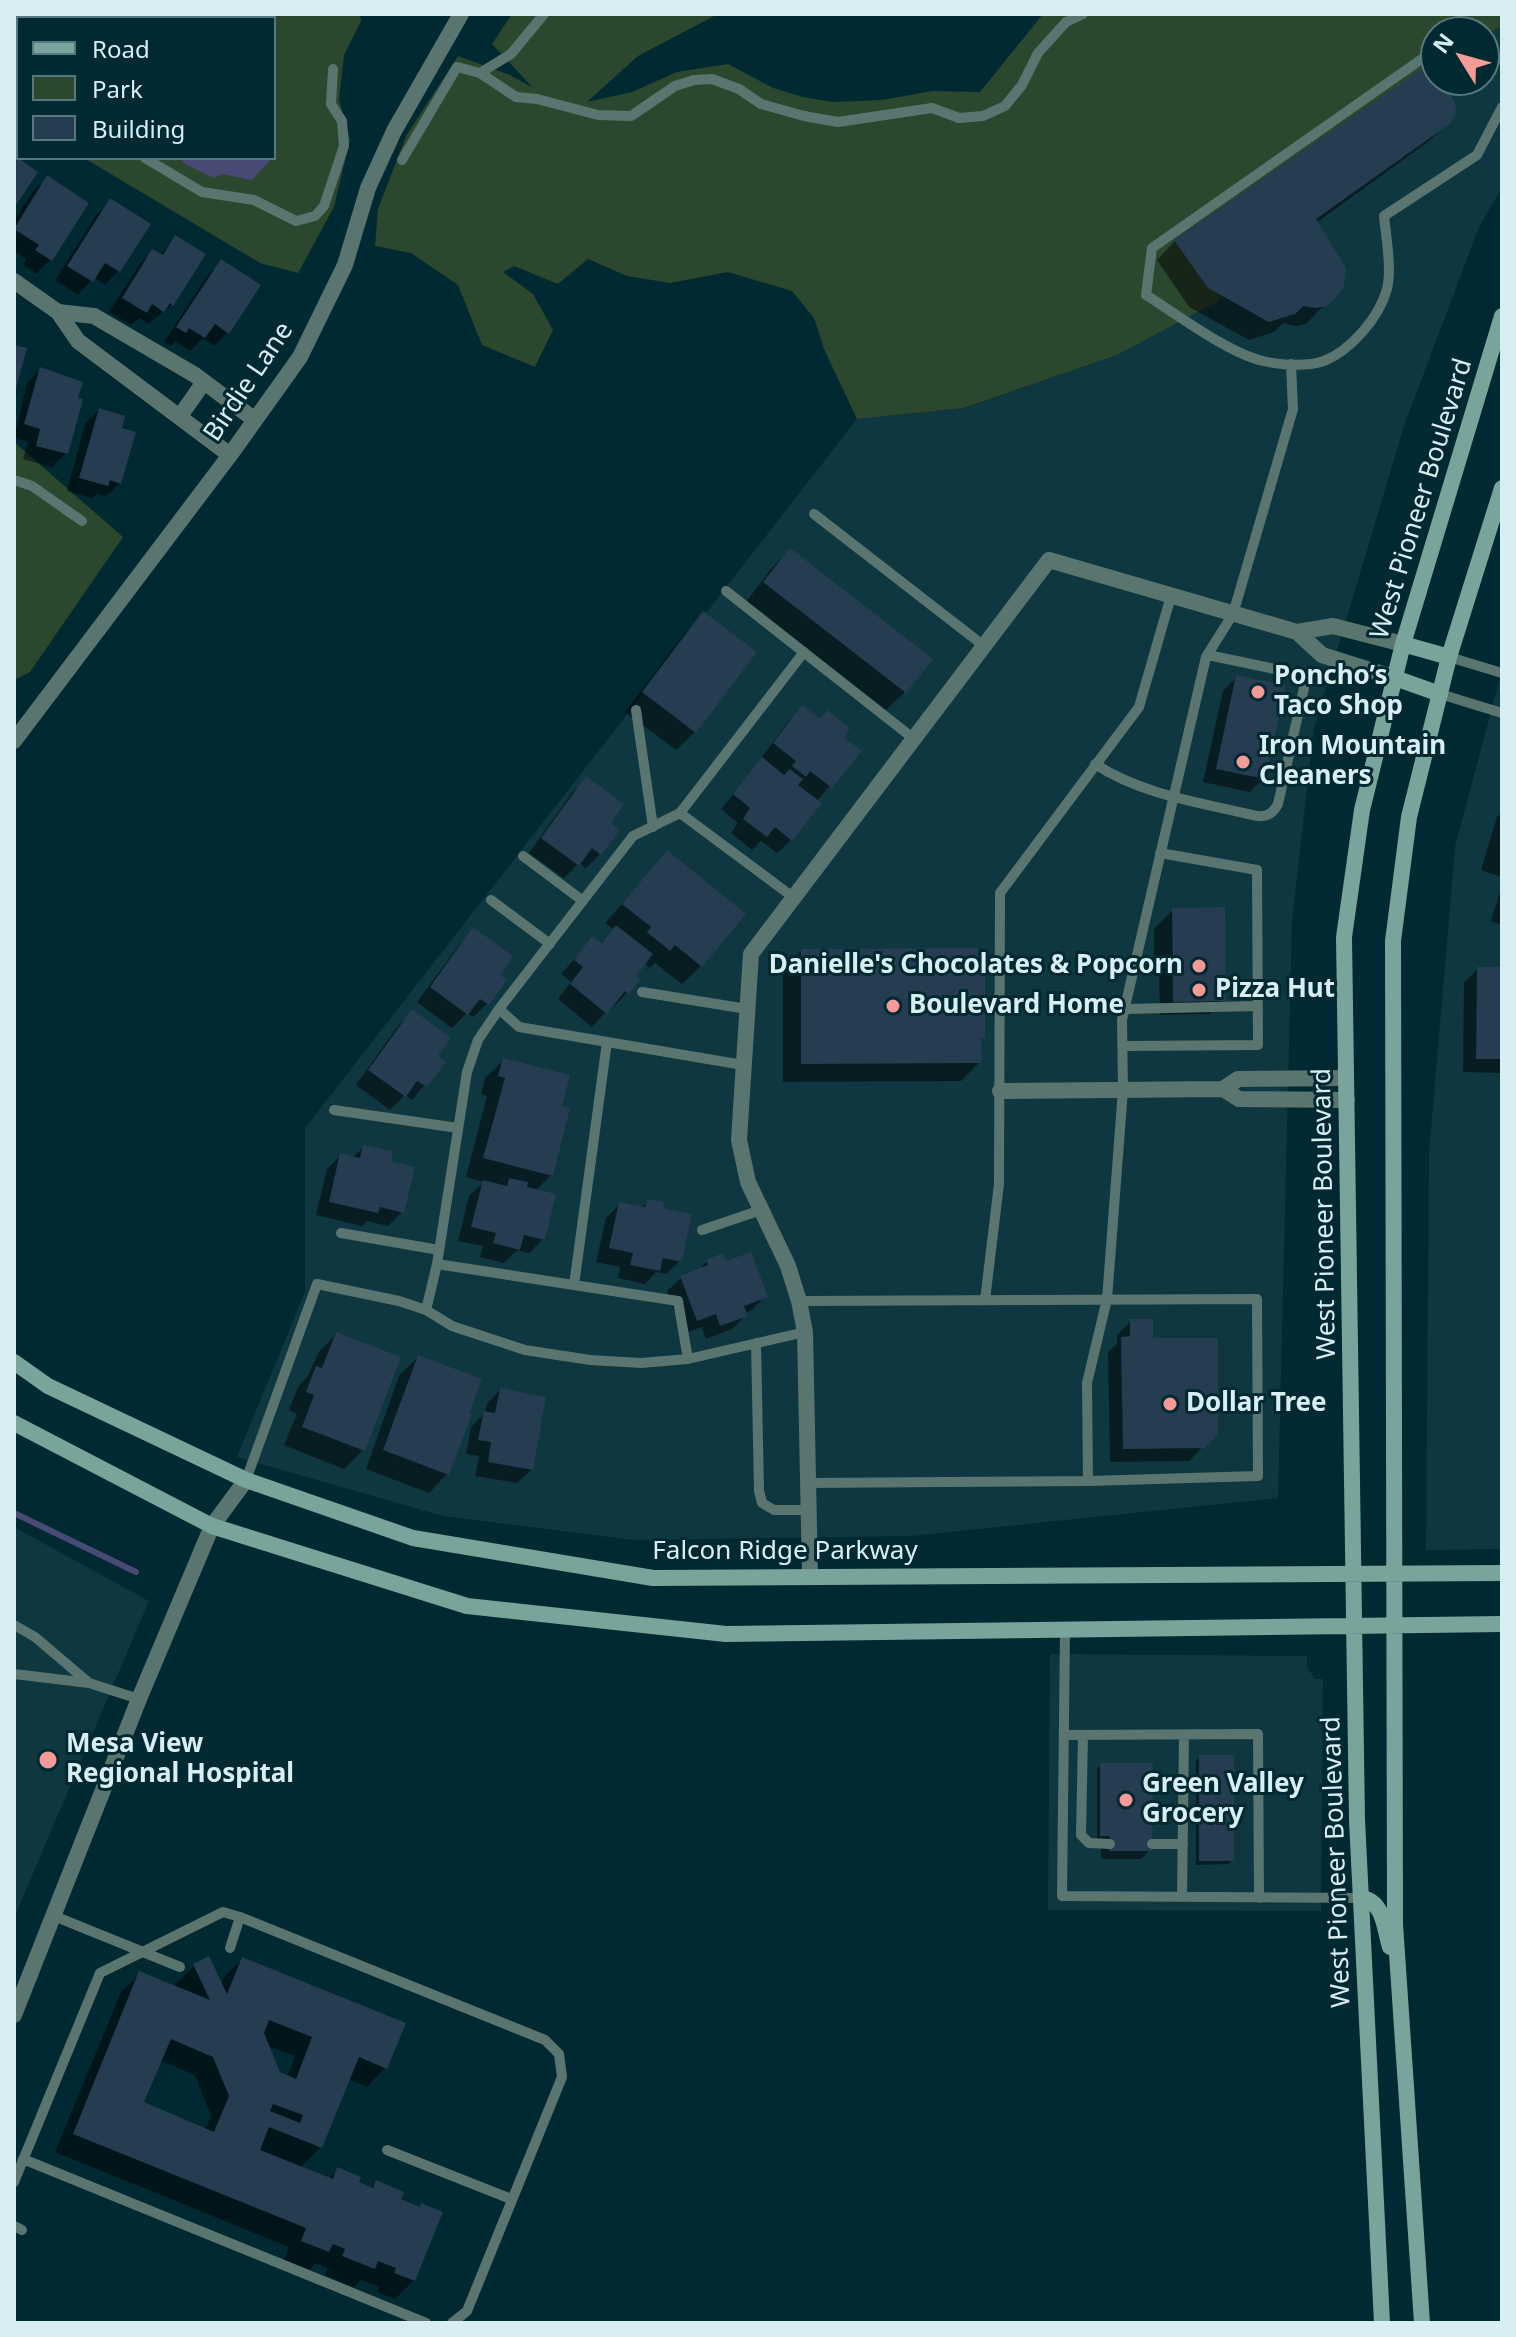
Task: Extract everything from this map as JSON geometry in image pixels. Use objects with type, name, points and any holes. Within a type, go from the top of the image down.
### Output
[{"type":"main road","name":"West Pioneer Boulevard","points":[[1382,2323],[1357,1820],[1344,937],[1362,810],[1403,644],[1502,316]]},
{"type":"main road","points":[[1422,2323],[1395,1924],[1393,941],[1409,817],[1449,657],[1502,488]]},
{"type":"main road","points":[[1403,644],[1449,657]]},
{"type":"main road","points":[[1395,678],[1440,694]]},
{"type":"main road","name":"Falcon Ridge Parkway","points":[[14,1362],[48,1386],[246,1480],[413,1538],[653,1578],[1502,1573]]},
{"type":"main road","points":[[14,1423],[212,1526],[467,1606],[726,1634],[1502,1624]]},
{"type":"main road","points":[[1361,1898],[1379,1907],[1399,1975]]},
{"type":"street","name":"Birdie Lane","points":[[14,741],[300,357],[345,265],[368,188],[394,131],[461,14]]},
{"type":"street","points":[[14,281],[58,312],[78,341],[230,455]]},
{"type":"street","points":[[58,312],[94,316],[204,382],[255,420]]},
{"type":"street","points":[[180,416],[204,382]]},
{"type":"street","points":[[810,1576],[805,1332],[788,1266],[748,1182],[739,1140],[751,954],[1049,560],[1297,632],[1333,626],[1403,644]]},
{"type":"street","points":[[1297,632],[1322,655],[1395,678]]},
{"type":"street","points":[[1223,1089],[1238,1079],[1346,1078]]},
{"type":"street","points":[[1000,1091],[1223,1089],[1239,1099],[1347,1100]]},
{"type":"street","points":[[14,2015],[139,1699],[212,1526],[246,1480]]},
{"type":"lane","points":[[480,73],[511,54],[544,14]]},
{"type":"lane","points":[[402,160],[457,67],[480,73],[516,97],[537,99],[598,115],[631,116],[675,86],[712,79],[739,89],[761,104],[838,122],[932,108],[959,118],[983,116],[1005,106],[1022,85],[1038,53],[1066,22],[1083,14]]},
{"type":"lane","points":[[1420,60],[1152,248],[1146,295],[1226,345],[1261,361],[1291,364],[1322,362],[1362,332],[1387,288],[1384,216],[1477,155],[1502,107]]},
{"type":"lane","points":[[148,160],[202,192],[254,200],[296,221],[315,216],[324,206],[344,146],[342,121],[331,104],[333,69]]},
{"type":"lane","points":[[1088,1481],[1087,1383],[1107,1299],[1123,1090],[1125,1009],[1172,796],[1208,655],[1233,614],[1293,409],[1291,364]]},
{"type":"lane","points":[[14,480],[32,486],[82,521]]},
{"type":"lane","points":[[814,514],[984,646]]},
{"type":"lane","points":[[726,591],[914,739]]},
{"type":"lane","points":[[985,1300],[999,1184],[1000,893],[1139,707],[1171,596]]},
{"type":"lane","points":[[426,1310],[437,1264],[467,1072],[478,1040],[633,836],[680,813],[804,652]]},
{"type":"lane","points":[[1095,764],[1127,780],[1172,796],[1265,817],[1273,812],[1278,804],[1304,688],[1301,680],[1294,673],[1208,655]]},
{"type":"lane","points":[[1449,657],[1502,673]]},
{"type":"lane","points":[[1440,694],[1502,713]]},
{"type":"lane","points":[[636,710],[653,827]]},
{"type":"lane","points":[[680,813],[793,897]]},
{"type":"lane","points":[[1123,1046],[1258,1045],[1257,870],[1160,853]]},
{"type":"lane","points":[[523,856],[583,901]]},
{"type":"lane","points":[[491,900],[550,944]]},
{"type":"lane","points":[[642,992],[747,1009]]},
{"type":"lane","points":[[1125,1009],[1258,1006]]},
{"type":"lane","points":[[499,1009],[519,1027],[743,1065]]},
{"type":"lane","points":[[574,1285],[607,1042]]},
{"type":"lane","points":[[334,1110],[458,1128]]},
{"type":"lane","points":[[702,1230],[761,1210]]},
{"type":"lane","points":[[341,1233],[439,1250]]},
{"type":"lane","points":[[437,1264],[678,1301],[688,1359]]},
{"type":"lane","points":[[246,1480],[317,1284],[399,1301],[426,1310],[452,1326],[525,1350],[590,1360],[641,1363],[688,1359],[805,1332]]},
{"type":"lane","points":[[799,1301],[1257,1299],[1258,1476],[808,1483]]},
{"type":"lane","points":[[756,1343],[762,1503],[774,1510],[809,1510]]},
{"type":"lane","points":[[14,1625],[35,1637],[89,1683]]},
{"type":"lane","points":[[1065,1629],[1062,1896],[1361,1898]]},
{"type":"lane","points":[[14,1674],[89,1683],[139,1699]]},
{"type":"lane","points":[[1064,1735],[1258,1734],[1259,1898]]},
{"type":"lane","points":[[1083,1735],[1081,1835],[1089,1843],[1110,1844]]},
{"type":"lane","points":[[1182,1897],[1184,1735]]},
{"type":"lane","points":[[1152,1844],[1183,1844]]},
{"type":"lane","points":[[14,2182],[100,1973],[223,1912],[240,1917],[545,2040],[559,2054],[562,2077],[467,2311],[452,2323]]},
{"type":"lane","points":[[54,1916],[180,1967]]},
{"type":"lane","points":[[230,1948],[240,1917]]},
{"type":"lane","points":[[387,2150],[511,2199]]},
{"type":"lane","points":[[23,2159],[426,2323]]},
{"type":"shaded area","points":[[1500,27],[1502,188],[1479,227],[1404,426],[1314,728],[1292,922],[1278,1498],[911,1536],[633,1540],[443,1516],[237,1457],[305,1292],[305,1128],[857,419],[965,408],[1117,355],[1420,76],[1420,96],[1500,96]]},
{"type":"shaded area","points":[[1502,670],[1502,1549],[1426,1550],[1429,1153],[1455,847]]},
{"type":"shaded area","name":"Mesa View Regional Hospital","points":[[14,1527],[149,1601],[14,1918]]},
{"type":"shaded area","points":[[1050,1654],[1307,1656],[1307,1667],[1315,1679],[1323,1679],[1321,1911],[1048,1910]]},
{"type":"green space","points":[[14,14],[360,14],[361,21],[344,55],[339,100],[350,140],[334,207],[298,273],[260,263],[87,160],[276,160],[276,16],[16,16],[16,28]]},
{"type":"green space","points":[[512,14],[718,14],[638,56],[587,102],[632,92],[677,72],[728,64],[773,88],[833,102],[882,100],[932,91],[980,92],[1043,14],[1502,14],[1500,27],[1500,16],[1420,16],[1420,78],[1308,182],[1218,301],[1117,355],[964,408],[857,419],[824,349],[814,318],[792,291],[728,272],[670,283],[627,276],[588,259],[558,284],[514,266],[503,272],[533,294],[553,330],[535,367],[482,345],[458,285],[411,253],[375,246],[378,209],[406,136],[458,56],[510,75],[533,88],[492,44]]},
{"type":"green space","points":[[14,442],[123,537],[30,672],[14,680]]},
{"type":"water","points":[[234,14],[236,16],[76,16]]},
{"type":"water","points":[[182,160],[270,160],[252,180],[222,174],[214,178]]},
{"type":"building","points":[[1420,70],[1420,96],[1451,96],[1455,102],[1456,112],[1451,123],[1316,219],[1346,268],[1344,286],[1327,306],[1303,306],[1295,314],[1269,322],[1208,288],[1174,240]]},
{"type":"building","points":[[14,155],[16,160],[21,160],[38,172],[14,208]]},
{"type":"building","points":[[47,175],[89,203],[52,261],[35,250],[39,245],[14,229]]},
{"type":"building","points":[[110,198],[151,224],[120,272],[105,263],[93,282],[67,266]]},
{"type":"building","points":[[175,235],[206,254],[173,306],[170,303],[164,312],[152,304],[147,313],[122,298],[152,249],[163,255]]},
{"type":"building","points":[[221,259],[261,285],[229,334],[215,324],[205,338],[189,328],[186,333],[176,327]]},
{"type":"building","points":[[14,345],[27,348],[15,392],[14,392]]},
{"type":"building","points":[[40,367],[83,382],[78,398],[83,399],[68,454],[36,446],[40,429],[24,424]]},
{"type":"building","points":[[99,408],[125,416],[122,428],[136,432],[121,484],[110,480],[108,486],[79,478]]},
{"type":"building","points":[[790,548],[933,659],[906,693],[763,582]]},
{"type":"building","points":[[703,611],[757,652],[696,733],[642,692]]},
{"type":"building","points":[[1236,675],[1286,685],[1265,779],[1216,769]]},
{"type":"building","points":[[802,705],[820,719],[827,710],[850,728],[844,737],[862,751],[832,788],[810,771],[806,777],[792,766],[796,761],[773,743]]},
{"type":"building","points":[[762,757],[784,775],[790,769],[803,779],[798,785],[822,803],[792,841],[775,827],[767,837],[743,819],[750,808],[733,794]]},
{"type":"building","points":[[586,776],[624,804],[611,823],[620,830],[601,855],[592,848],[579,866],[541,838]]},
{"type":"building","points":[[667,850],[746,914],[702,967],[675,945],[670,951],[647,932],[651,927],[622,904]]},
{"type":"building","points":[[1225,907],[1226,1001],[1173,1002],[1172,908]]},
{"type":"building","points":[[616,925],[653,954],[636,976],[640,980],[629,994],[625,991],[607,1014],[570,984],[583,967],[574,960],[592,936],[602,943]]},
{"type":"building","points":[[473,927],[513,956],[500,975],[507,980],[489,1005],[480,999],[468,1015],[430,987]]},
{"type":"building","name":"Boulevard Home","points":[[978,948],[978,974],[985,974],[982,1063],[801,1064],[801,949]]},
{"type":"building","points":[[1477,967],[1502,967],[1502,1059],[1476,1059]]},
{"type":"building","points":[[412,1009],[451,1038],[438,1056],[446,1062],[427,1087],[417,1081],[406,1097],[368,1070]]},
{"type":"building","points":[[503,1058],[570,1075],[562,1106],[570,1108],[553,1176],[483,1158],[505,1078],[498,1076]]},
{"type":"building","points":[[363,1145],[393,1151],[391,1161],[415,1167],[404,1213],[380,1207],[378,1213],[329,1202],[340,1153],[360,1158]]},
{"type":"building","points":[[509,1178],[528,1182],[527,1187],[556,1194],[545,1240],[524,1235],[520,1250],[493,1243],[496,1233],[471,1227],[483,1180],[507,1186]]},
{"type":"building","points":[[647,1199],[664,1202],[663,1208],[692,1214],[682,1262],[663,1258],[660,1271],[630,1265],[633,1253],[609,1248],[619,1202],[645,1207]]},
{"type":"building","points":[[751,1252],[768,1297],[744,1306],[748,1316],[720,1326],[716,1314],[697,1321],[680,1276],[708,1265],[706,1260],[723,1253],[726,1261]]},
{"type":"building","name":"Dollar Tree","points":[[1130,1319],[1153,1319],[1153,1338],[1218,1338],[1218,1434],[1205,1448],[1123,1449],[1121,1337],[1130,1336]]},
{"type":"building","points":[[336,1332],[401,1357],[365,1451],[302,1427],[314,1395],[306,1392],[316,1366],[322,1368]]},
{"type":"building","points":[[418,1355],[482,1379],[449,1475],[383,1450]]},
{"type":"building","points":[[500,1388],[546,1397],[533,1470],[488,1462],[491,1442],[478,1440],[484,1411],[495,1413]]},
{"type":"building","points":[[1199,1755],[1234,1755],[1234,1861],[1199,1861]]},
{"type":"building","name":"Green Valley Grocery","points":[[1100,1763],[1153,1763],[1152,1851],[1109,1851],[1110,1836],[1100,1836]]},
{"type":"building","points":[[209,1956],[227,1994],[242,1957],[406,2023],[387,2069],[359,2057],[322,2148],[269,2127],[260,2150],[333,2179],[337,2167],[361,2177],[359,2182],[373,2188],[376,2180],[404,2192],[401,2199],[443,2212],[415,2281],[394,2273],[396,2268],[378,2261],[375,2269],[342,2256],[345,2249],[333,2244],[329,2252],[301,2241],[306,2228],[73,2134],[139,1971],[210,2000],[193,1964]],"holes":[[[269,2020],[312,2037],[296,2079],[280,2072],[264,2033]],[[171,2039],[213,2057],[229,2096],[214,2132],[144,2102]],[[273,2104],[303,2115],[300,2123],[270,2111]]]},
{"type":"waterway","points":[[14,1513],[136,1572]]},
{"type":"place","name":"Poncho’s Taco Shop","points":[[1258,692]]},
{"type":"place","name":"Iron Mountain Cleaners","points":[[1243,762]]},
{"type":"place","name":"Danielle's Chocolates & Popcorn","points":[[1199,966]]},
{"type":"place","name":"Pizza Hut","points":[[1199,990]]},
{"type":"place","name":"Boulevard Home","points":[[893,1006]]},
{"type":"place","name":"Dollar Tree","points":[[1170,1404]]},
{"type":"place","name":"Mesa View Regional Hospital","points":[[48,1760]]},
{"type":"place","name":"Green Valley Grocery","points":[[1126,1800]]}]
